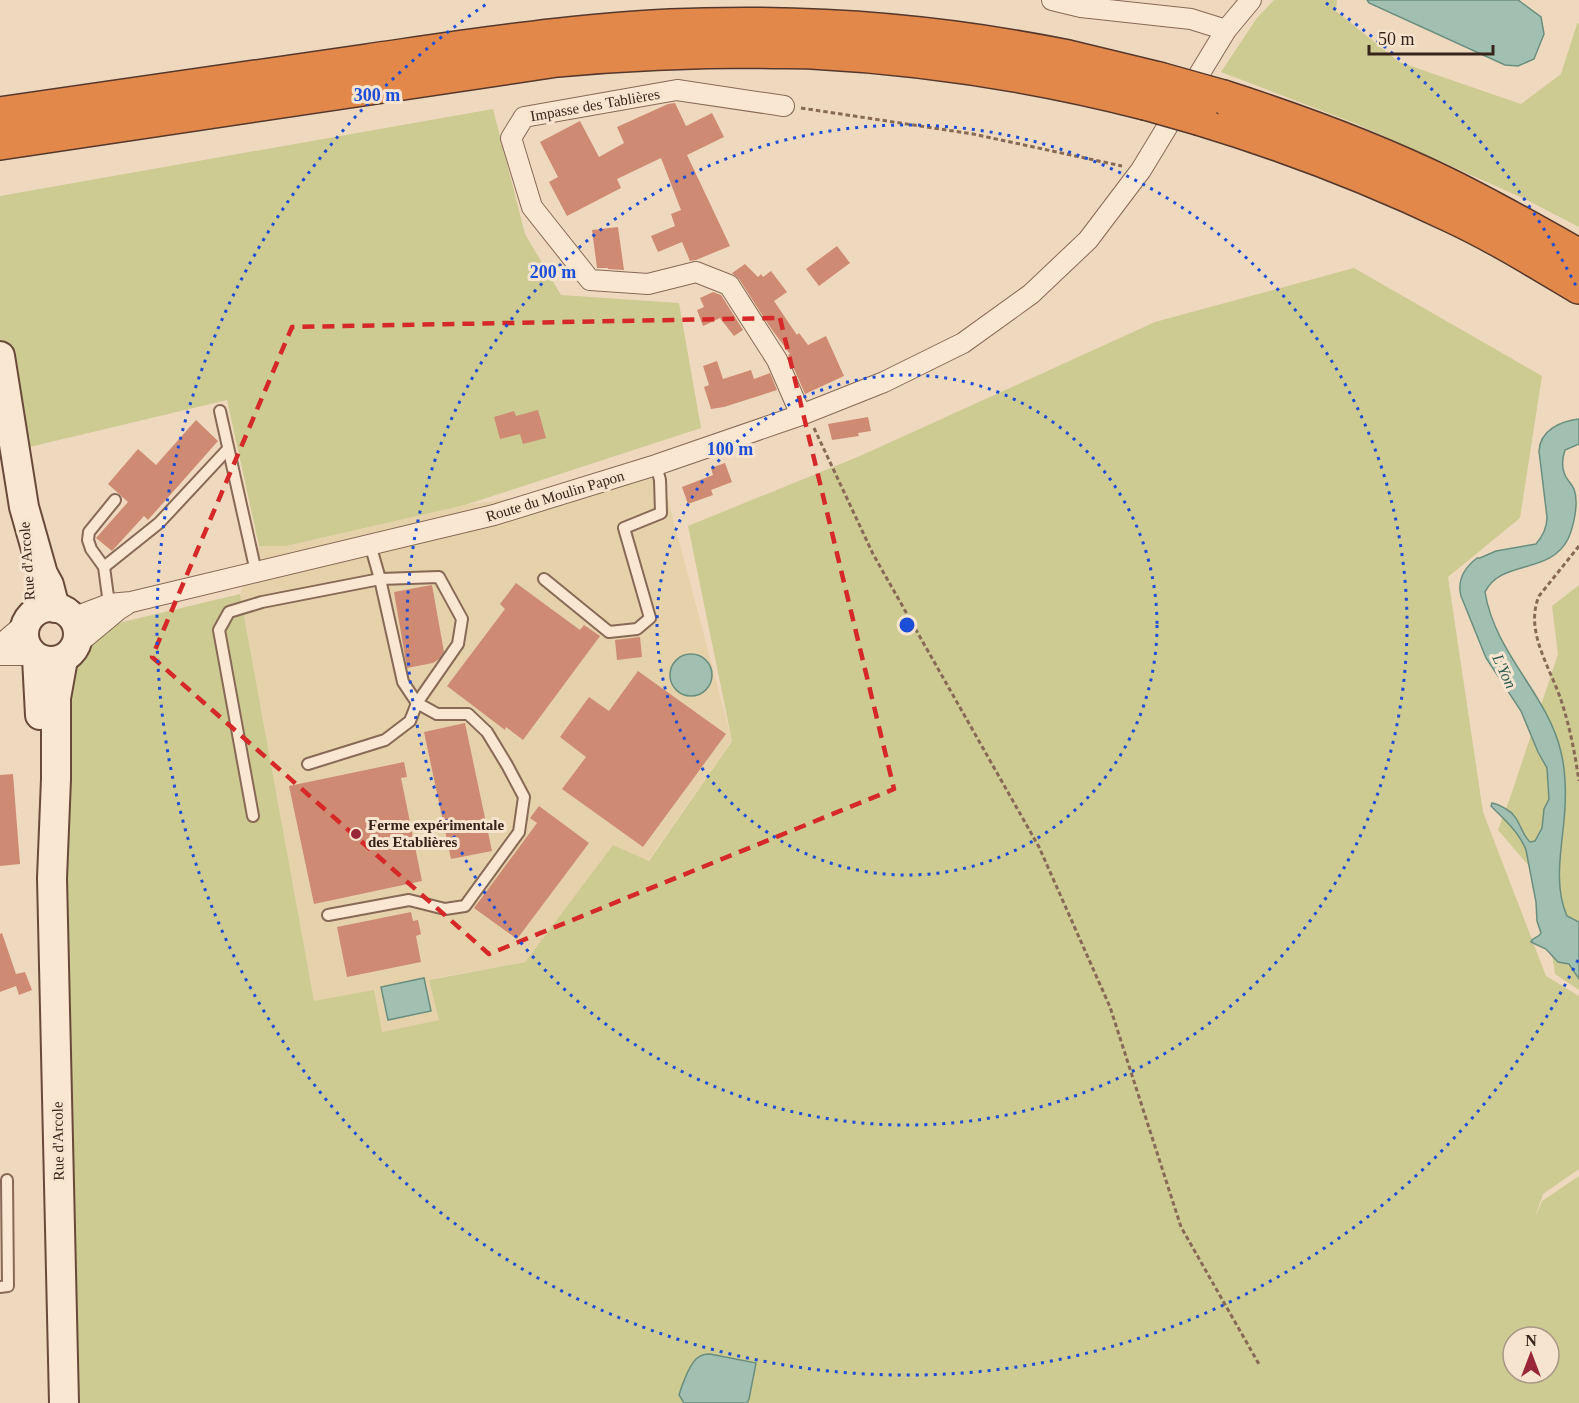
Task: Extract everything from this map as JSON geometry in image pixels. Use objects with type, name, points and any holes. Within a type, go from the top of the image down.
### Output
[{"type":"highway","points":[[0,114],[540,36],[636,27],[772,25],[899,32],[984,42],[1068,57],[1152,91],[1212,108],[1328,133],[1444,183],[1579,256]]},
{"type":"highway","points":[[0,143],[557,60],[703,51],[811,52],[908,60],[1015,75],[1093,90],[1152,91]]},
{"type":"highway","points":[[1212,108],[1319,158],[1453,216],[1579,286]]},
{"type":"main road","name":"Rue d'Arcole","points":[[0,356],[24,507],[23,549],[30,584],[49,635],[56,698],[52,878],[64,1403]]},
{"type":"street","points":[[1052,0],[1081,7],[1191,19],[1226,30]]},
{"type":"street","name":"Route du Moulin Papon","points":[[49,635],[109,604],[131,602],[494,515],[656,465],[801,415],[884,382],[963,343],[1031,294],[1088,240],[1141,170],[1226,30],[1251,0]]},
{"type":"street","name":"Impasse des Tablières","points":[[784,105],[677,90],[524,117],[511,138],[532,207],[590,280],[648,284],[696,272],[729,285],[777,360],[801,415]]},
{"type":"street","name":"Route du Moulin Papon","points":[[49,635],[118,610],[131,602]]},
{"type":"street","points":[[0,645],[49,635]]},
{"type":"street","points":[[0,655],[49,635]]},
{"type":"lane","points":[[219,411],[256,572]]},
{"type":"lane","points":[[104,567],[159,523],[228,448]]},
{"type":"lane","points":[[544,579],[609,632],[637,629],[650,618],[624,528],[661,513],[660,480],[656,465]]},
{"type":"lane","points":[[109,604],[104,567],[91,549],[88,540],[89,532],[115,500]]},
{"type":"lane","points":[[328,915],[409,900],[445,909],[465,906],[519,832],[524,797],[487,732],[468,714],[437,714],[417,703],[403,681],[370,544]]},
{"type":"lane","points":[[253,816],[219,630],[229,612],[262,602],[380,579],[439,577],[462,619],[458,644],[417,703],[410,721],[385,740],[308,764]]},
{"type":"lane","points":[[0,1287],[8,1286],[7,1180]]},
{"type":"path","points":[[784,105],[973,134],[1141,170]]},
{"type":"path","points":[[801,415],[813,426],[873,554],[1039,847],[1110,1007],[1181,1227],[1260,1366]]},
{"type":"path","points":[[1579,546],[1545,587],[1535,604],[1534,614],[1538,642],[1562,702],[1575,752],[1579,781]]},
{"type":"highlighted area","points":[[780,318],[894,789],[489,954],[152,657],[292,327]]},
{"type":"shaded area","points":[[1274,0],[1337,0],[1336,11],[1399,62],[1521,104],[1561,74],[1579,23],[1579,227],[1525,199],[1354,123],[1221,72],[1257,18]]},
{"type":"shaded area","points":[[493,109],[525,234],[561,295],[679,303],[701,428],[465,505],[286,546],[259,546],[227,400],[0,454],[0,196]]},
{"type":"shaded area","points":[[1354,268],[1542,376],[1520,518],[1448,577],[1483,812],[1546,976],[1579,996],[1579,1169],[1543,1194],[1534,1220],[1542,1201],[1579,1176],[1579,1403],[76,1403],[61,1251],[70,678],[106,626],[240,594],[314,1001],[374,990],[382,1032],[439,1020],[429,980],[525,962],[613,845],[649,861],[732,741],[688,526],[860,456],[1155,322]]},
{"type":"shaded area","points":[[662,477],[732,740],[648,861],[613,845],[525,962],[430,979],[439,1020],[382,1032],[314,1001],[240,594],[259,546],[286,546],[465,505]]},
{"type":"shaded area","points":[[1579,585],[1579,990],[1555,974],[1540,879],[1498,830],[1558,654],[1552,606]]},
{"type":"water","points":[[1367,0],[1518,0],[1541,17],[1544,34],[1534,59],[1518,66],[1505,65],[1369,3]]},
{"type":"water","name":"L'Yon","points":[[1579,419],[1579,444],[1565,450],[1563,460],[1564,474],[1574,489],[1576,500],[1574,521],[1568,539],[1550,558],[1502,575],[1492,582],[1485,592],[1499,635],[1545,711],[1561,752],[1565,811],[1560,884],[1567,916],[1579,922],[1579,979],[1569,964],[1558,962],[1546,949],[1531,942],[1541,933],[1537,921],[1536,902],[1526,850],[1515,832],[1491,806],[1492,803],[1496,804],[1511,812],[1530,842],[1535,841],[1542,828],[1544,809],[1549,799],[1547,768],[1521,711],[1486,658],[1461,596],[1460,585],[1465,570],[1477,558],[1496,551],[1536,544],[1543,535],[1547,517],[1540,444],[1547,432],[1559,424]]},
{"type":"water","points":[[691,654],[706,660],[712,675],[706,690],[691,696],[676,690],[670,675],[676,660]]},
{"type":"water","points":[[424,978],[431,1011],[388,1020],[381,987]]},
{"type":"water","points":[[710,1354],[756,1363],[747,1403],[684,1403],[679,1395],[688,1371],[698,1358]]},
{"type":"building","points":[[675,103],[686,126],[712,113],[724,137],[687,155],[730,246],[690,261],[682,242],[658,252],[651,236],[675,226],[671,214],[681,210],[661,158],[617,179],[621,188],[567,216],[549,182],[558,177],[540,142],[580,121],[599,157],[624,143],[617,127]]},
{"type":"building","points":[[618,227],[624,270],[597,268],[592,230]]},
{"type":"building","points":[[837,246],[850,263],[819,286],[806,269]]},
{"type":"building","points":[[745,264],[758,277],[761,274],[763,277],[771,271],[787,292],[774,301],[797,335],[799,333],[808,345],[826,336],[844,376],[805,394],[788,355],[790,354],[739,279],[732,273]]},
{"type":"building","points":[[713,292],[721,295],[743,330],[734,336],[720,318],[703,326],[697,310],[704,307],[700,298]]},
{"type":"building","points":[[717,361],[723,379],[751,370],[754,379],[770,373],[777,390],[711,409],[704,387],[709,385],[703,366]]},
{"type":"building","points":[[538,410],[546,438],[523,444],[520,434],[500,439],[494,417],[514,411],[516,416]]},
{"type":"building","points":[[868,417],[871,431],[858,433],[859,436],[832,440],[828,424]]},
{"type":"building","points":[[196,420],[218,441],[148,520],[144,516],[112,551],[96,538],[128,502],[108,484],[138,449],[156,465]]},
{"type":"building","points":[[725,463],[732,482],[711,490],[713,495],[688,504],[682,487],[713,475],[711,468]]},
{"type":"building","points":[[516,583],[580,630],[584,625],[600,636],[523,740],[506,727],[505,730],[447,686],[505,609],[500,604]]},
{"type":"building","points":[[432,585],[444,652],[433,663],[407,668],[394,592]]},
{"type":"building","points":[[640,637],[642,657],[617,660],[615,640]]},
{"type":"building","points":[[638,671],[726,734],[643,847],[562,789],[586,757],[560,737],[589,697],[609,711]]},
{"type":"building","points":[[465,723],[492,851],[451,859],[424,732]]},
{"type":"building","name":"Ferme expérimentale des Etablières","points":[[404,762],[407,777],[401,778],[422,881],[314,904],[289,786]]},
{"type":"building","points":[[13,774],[20,864],[0,866],[0,775]]},
{"type":"building","points":[[539,806],[589,843],[517,939],[474,908],[537,823],[530,818]]},
{"type":"building","points":[[411,912],[413,921],[418,920],[421,934],[416,936],[421,962],[347,977],[337,927]]},
{"type":"building","points":[[2,933],[16,974],[25,972],[32,990],[19,995],[16,986],[0,992],[0,934]]},
{"type":"place","name":"Ferme expérimentale des Etablières","points":[[356,834]]}]
